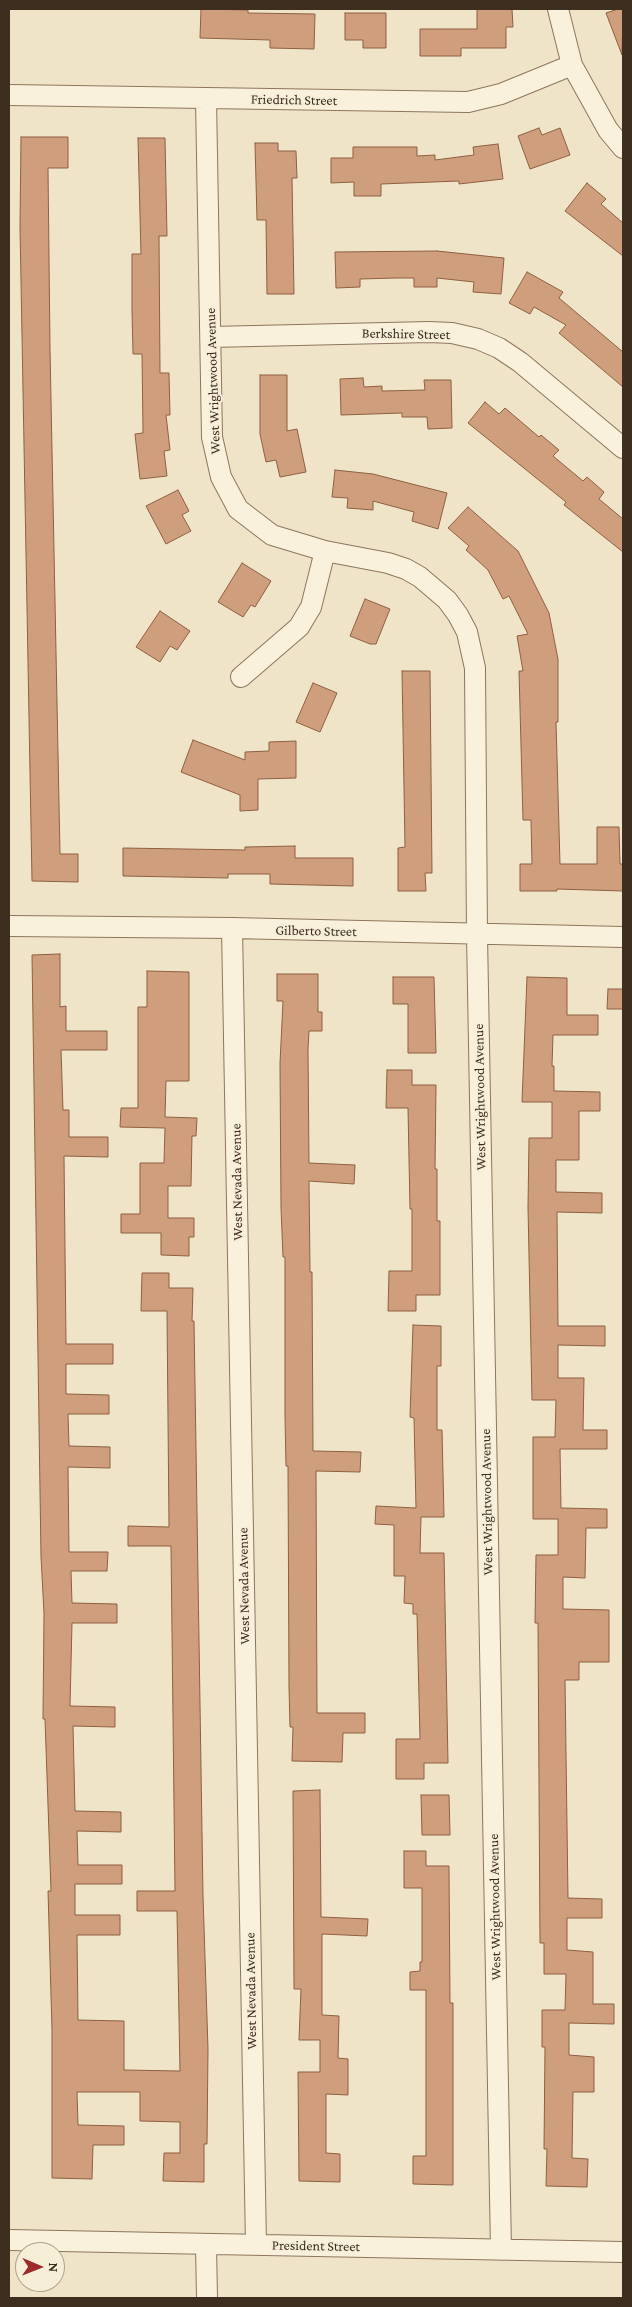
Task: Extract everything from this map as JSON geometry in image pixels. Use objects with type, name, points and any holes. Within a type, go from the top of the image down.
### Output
[{"type":"street","points":[[558,9],[572,65],[608,130],[623,148]]},
{"type":"street","name":"Friedrich Street","points":[[9,95],[468,102],[501,94],[572,65]]},
{"type":"street","name":"West Wrightwood Avenue","points":[[206,99],[212,437],[220,477],[238,509],[263,530],[285,541],[406,569],[420,577],[447,600],[467,632],[475,668],[477,935],[501,2250]]},
{"type":"street","name":"Berkshire Street","points":[[211,337],[429,332],[478,339],[499,348],[520,362],[623,448]]},
{"type":"street","points":[[241,677],[298,627],[310,607],[326,551]]},
{"type":"street","name":"Gilberto Street","points":[[9,926],[232,928],[623,937]]},
{"type":"street","name":"West Nevada Avenue","points":[[232,928],[256,2244]]},
{"type":"street","name":"President Street","points":[[9,2240],[623,2252]]},
{"type":"street","points":[[206,2245],[208,2298]]},
{"type":"building","points":[[201,9],[248,10],[248,13],[315,14],[314,49],[270,48],[270,40],[200,38]]},
{"type":"building","points":[[477,9],[512,9],[513,27],[506,27],[506,48],[461,48],[461,56],[420,56],[420,29],[477,29]]},
{"type":"building","points":[[623,9],[622,55],[606,13]]},
{"type":"building","points":[[345,13],[386,13],[386,48],[363,48],[363,40],[345,40]]},
{"type":"building","points":[[539,128],[542,135],[560,128],[570,155],[530,169],[518,136]]},
{"type":"building","points":[[21,137],[68,137],[68,168],[48,168],[50,349],[60,854],[78,854],[78,882],[32,881],[20,227]]},
{"type":"building","points":[[138,138],[165,138],[167,236],[159,236],[160,373],[169,373],[170,415],[166,415],[170,450],[164,451],[167,476],[140,479],[135,434],[143,433],[142,354],[133,354],[132,311],[132,254],[141,254]]},
{"type":"building","points":[[255,143],[278,143],[278,151],[296,151],[297,178],[292,178],[294,294],[267,294],[266,220],[257,220]]},
{"type":"building","points":[[498,144],[503,179],[459,184],[459,181],[381,184],[381,196],[354,196],[354,182],[331,183],[331,158],[353,158],[353,147],[417,147],[417,156],[435,155],[435,160],[474,155],[473,147]]},
{"type":"building","points":[[587,183],[606,199],[601,204],[623,223],[623,256],[565,211]]},
{"type":"building","points":[[437,251],[504,258],[501,294],[473,292],[474,282],[437,278],[437,287],[414,287],[414,278],[396,278],[360,279],[360,287],[336,288],[335,252]]},
{"type":"building","points":[[527,272],[563,292],[559,298],[623,352],[623,387],[559,333],[566,325],[534,307],[530,314],[509,303]]},
{"type":"building","points":[[260,375],[287,375],[287,431],[297,429],[306,472],[280,477],[276,460],[266,462],[260,434]]},
{"type":"building","points":[[363,378],[364,387],[382,386],[382,391],[425,390],[424,380],[451,380],[452,428],[428,429],[427,417],[402,417],[402,413],[341,415],[340,379]]},
{"type":"building","points":[[485,402],[499,414],[505,408],[539,437],[541,435],[559,450],[553,456],[583,481],[587,477],[604,492],[599,499],[623,519],[623,552],[564,505],[566,502],[468,423]]},
{"type":"building","points":[[335,470],[373,474],[447,493],[438,529],[412,521],[414,512],[373,501],[373,510],[347,508],[348,498],[332,497]]},
{"type":"building","points":[[178,490],[189,511],[182,515],[191,531],[166,544],[146,506]]},
{"type":"building","points":[[468,507],[518,551],[549,613],[558,659],[558,722],[556,722],[560,864],[597,864],[597,827],[619,827],[620,864],[623,864],[623,891],[557,889],[557,891],[520,891],[520,864],[532,864],[531,820],[523,820],[519,671],[523,671],[517,636],[528,634],[509,596],[503,599],[488,570],[466,550],[469,546],[448,528]]},
{"type":"building","points":[[242,563],[271,581],[255,607],[251,605],[243,617],[218,602]]},
{"type":"building","points":[[365,599],[390,609],[376,644],[370,644],[350,636]]},
{"type":"building","points":[[160,611],[190,631],[177,650],[170,646],[160,662],[136,647]]},
{"type":"building","points":[[402,671],[430,671],[432,873],[425,873],[426,891],[398,891],[398,848],[405,847]]},
{"type":"building","points":[[313,683],[337,693],[320,732],[296,722]]},
{"type":"building","points":[[193,740],[245,760],[245,752],[269,751],[269,742],[296,741],[296,778],[258,779],[258,810],[240,811],[240,795],[181,772]]},
{"type":"building","points":[[295,846],[295,858],[353,858],[353,886],[270,884],[270,874],[228,874],[228,878],[123,876],[123,848],[245,850],[245,847]]},
{"type":"building","points":[[60,954],[60,1007],[66,1006],[66,1031],[107,1031],[107,1050],[61,1050],[63,1110],[69,1110],[69,1137],[108,1137],[108,1157],[64,1156],[66,1344],[113,1344],[113,1364],[66,1364],[66,1394],[109,1395],[109,1414],[68,1414],[69,1446],[110,1447],[110,1468],[68,1467],[69,1552],[108,1552],[107,1571],[71,1571],[72,1603],[117,1604],[117,1623],[72,1623],[70,1706],[115,1707],[115,1727],[73,1726],[75,1811],[121,1812],[121,1832],[77,1831],[78,1865],[122,1865],[122,1884],[75,1884],[75,1915],[120,1915],[120,1935],[77,1935],[78,2020],[124,2021],[124,2070],[180,2071],[177,1911],[137,1911],[137,1891],[175,1891],[171,1546],[128,1546],[128,1526],[169,1527],[167,1311],[141,1311],[142,1273],[169,1273],[169,1288],[193,1288],[192,1321],[194,1321],[203,1896],[208,2049],[207,2144],[204,2144],[204,2182],[163,2181],[164,2153],[180,2153],[180,2122],[140,2121],[140,2092],[77,2092],[78,2125],[124,2126],[124,2145],[93,2145],[92,2179],[52,2178],[52,2030],[48,1891],[51,1891],[45,1719],[43,1719],[44,1613],[41,1557],[32,955]]},
{"type":"building","points":[[147,971],[189,972],[189,1081],[166,1081],[165,1117],[197,1118],[196,1136],[192,1136],[191,1186],[168,1186],[168,1218],[194,1218],[194,1237],[189,1237],[189,1256],[161,1255],[161,1233],[121,1233],[121,1214],[140,1214],[140,1163],[164,1163],[165,1128],[120,1127],[121,1108],[138,1108],[138,1007],[147,1007]]},
{"type":"building","points":[[277,974],[318,974],[318,1012],[322,1012],[322,1031],[309,1031],[309,1163],[355,1165],[354,1184],[309,1181],[310,1272],[312,1272],[313,1451],[361,1452],[360,1472],[316,1471],[317,1713],[365,1713],[365,1733],[343,1733],[342,1762],[292,1761],[293,1727],[290,1727],[289,1687],[288,1466],[286,1466],[285,1416],[285,1257],[283,1257],[281,1208],[280,1063],[283,1001],[277,1001]]},
{"type":"building","points":[[393,977],[434,977],[436,1053],[408,1053],[408,1004],[393,1004]]},
{"type":"building","points":[[527,977],[567,978],[567,1015],[598,1015],[598,1035],[553,1035],[552,1066],[554,1066],[554,1091],[600,1092],[600,1111],[579,1111],[579,1160],[556,1160],[556,1192],[602,1193],[602,1213],[557,1212],[558,1326],[605,1326],[605,1346],[558,1345],[558,1378],[584,1378],[583,1430],[607,1430],[607,1449],[560,1449],[561,1508],[607,1509],[607,1528],[586,1528],[585,1578],[563,1577],[563,1609],[609,1610],[609,1662],[579,1662],[579,1680],[565,1680],[568,1898],[602,1899],[602,1918],[567,1918],[567,1950],[593,1952],[593,2004],[614,2004],[614,2024],[569,2023],[569,2055],[594,2057],[594,2092],[573,2092],[572,2158],[588,2159],[587,2187],[546,2186],[547,2149],[544,2149],[545,2047],[542,2047],[542,2010],[565,2010],[566,1974],[544,1974],[544,1943],[540,1943],[538,1623],[535,1623],[536,1555],[558,1555],[558,1519],[533,1519],[533,1437],[555,1437],[556,1400],[532,1400],[528,1207],[529,1138],[552,1138],[552,1102],[522,1102]]},
{"type":"building","points":[[608,989],[623,989],[623,1009],[607,1009]]},
{"type":"building","points":[[387,1070],[412,1070],[412,1085],[436,1085],[435,1169],[437,1169],[437,1221],[440,1221],[440,1295],[416,1295],[416,1311],[388,1311],[389,1271],[412,1271],[412,1209],[410,1209],[408,1108],[386,1108]]},
{"type":"building","points":[[413,1325],[441,1326],[441,1366],[437,1366],[437,1430],[442,1430],[444,1517],[421,1517],[420,1553],[444,1553],[448,1763],[424,1763],[424,1779],[396,1779],[396,1739],[420,1739],[417,1614],[413,1614],[413,1604],[404,1603],[405,1576],[394,1576],[394,1525],[375,1524],[376,1506],[416,1508],[414,1418],[410,1417]]},
{"type":"building","points":[[320,1790],[321,1917],[368,1919],[367,1936],[322,1934],[322,2015],[339,2016],[338,2058],[348,2059],[348,2095],[326,2094],[326,2153],[340,2154],[340,2182],[299,2181],[298,2072],[320,2072],[320,2040],[299,2040],[301,1989],[294,1989],[293,1791]]},
{"type":"building","points":[[421,1795],[449,1795],[450,1835],[422,1835]]},
{"type":"building","points":[[404,1851],[426,1851],[426,1866],[449,1866],[450,2003],[453,2003],[453,2185],[413,2184],[413,2156],[426,2156],[426,1990],[410,1990],[410,1972],[420,1971],[420,1962],[422,1962],[422,1888],[404,1888]]}]
